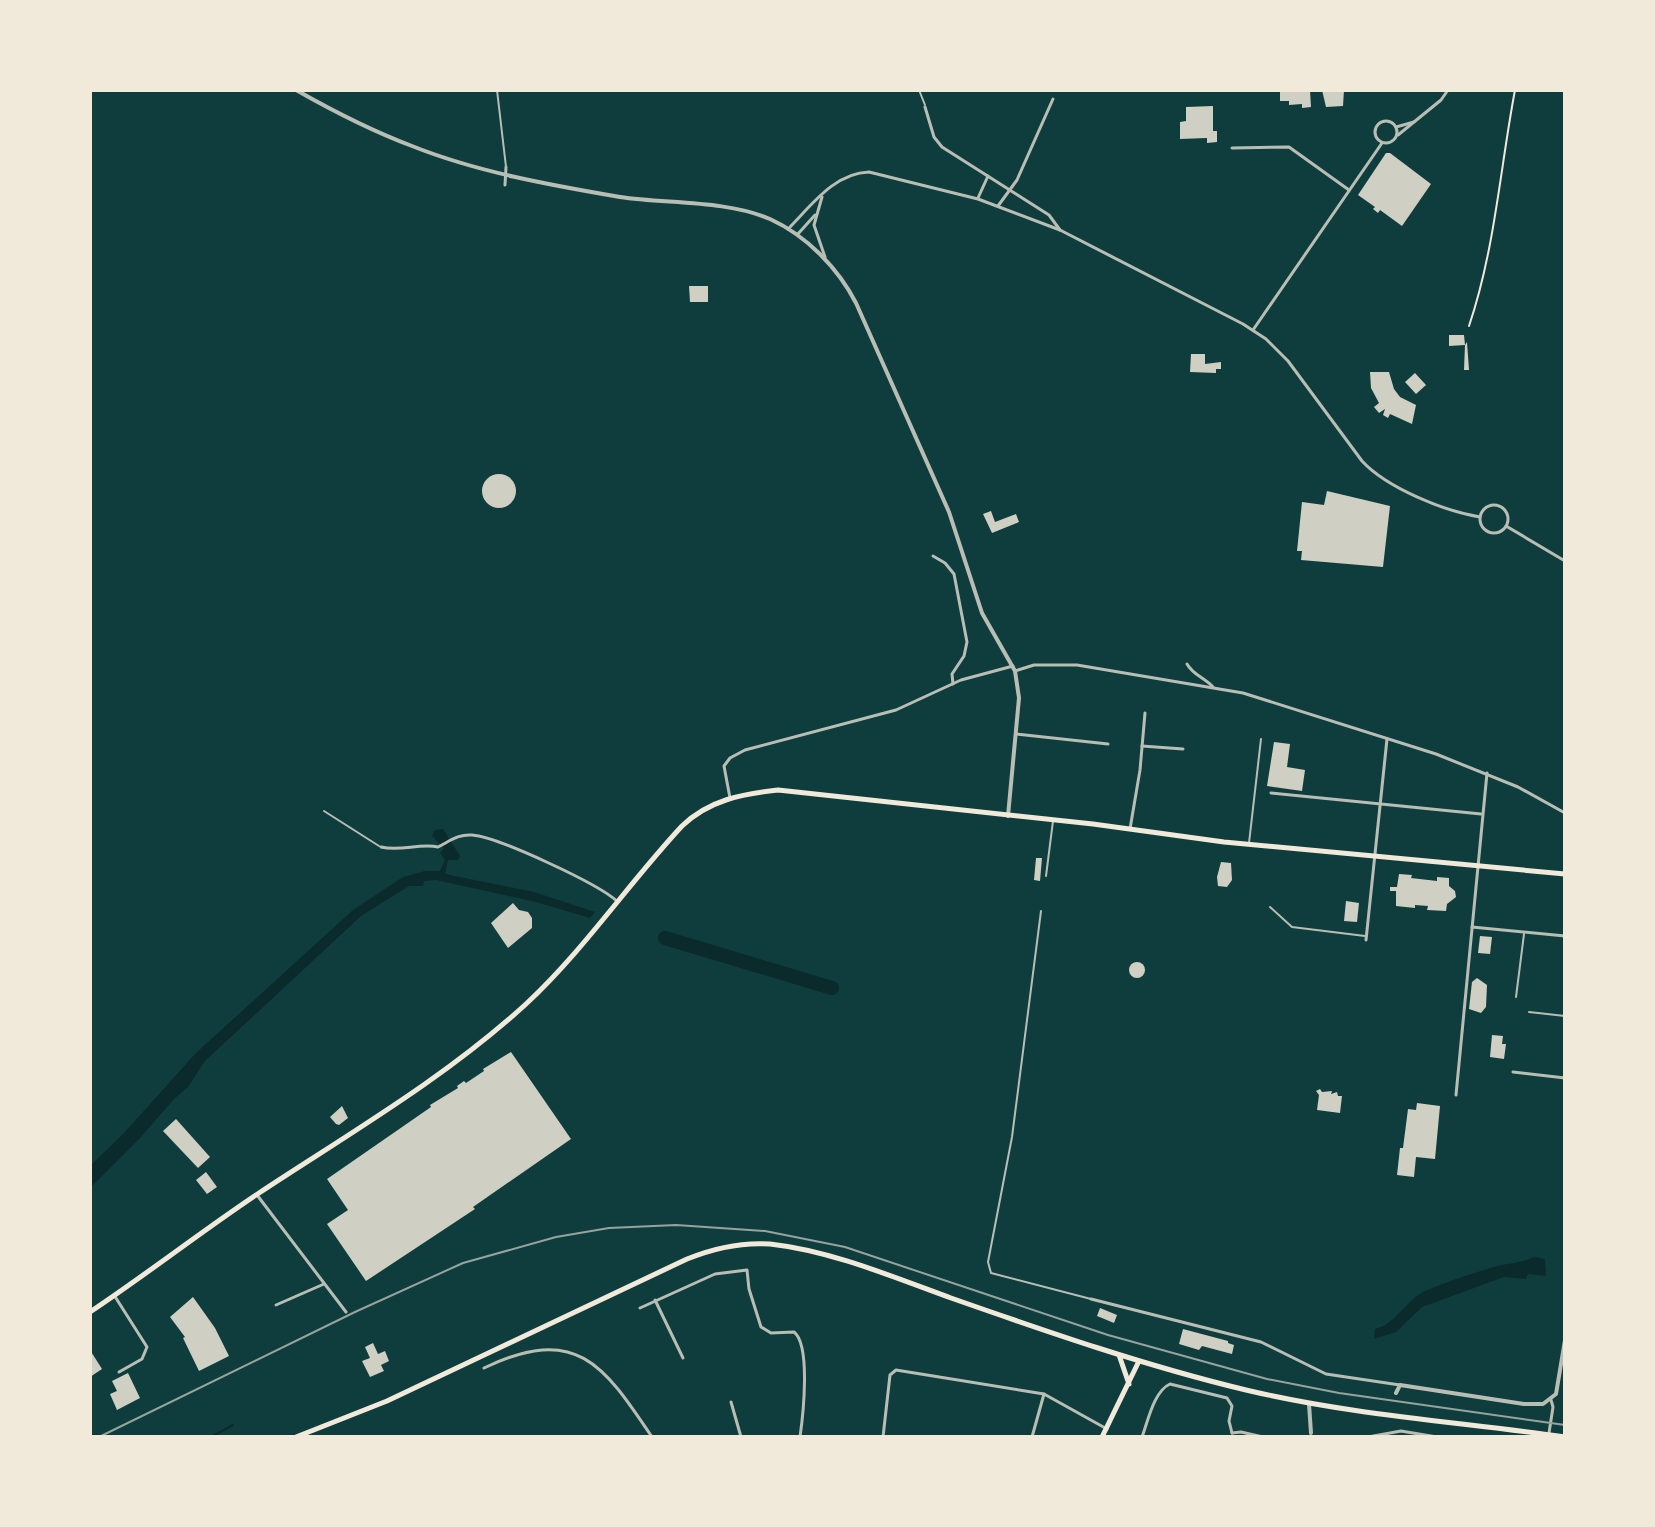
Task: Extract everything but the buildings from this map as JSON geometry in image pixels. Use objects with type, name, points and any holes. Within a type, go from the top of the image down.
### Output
[{"type":"main road","points":[[90,1312],[257,1195],[420,1088],[479,1044],[542,989],[688,820],[730,798],[778,790],[1249,844],[1565,874]]},
{"type":"main road","points":[[296,1437],[387,1401],[674,1264],[712,1250],[747,1244],[788,1247],[858,1265],[1119,1355],[1309,1404],[1565,1437]]},
{"type":"main road","points":[[1119,1355],[1129,1385]]},
{"type":"main road","points":[[1102,1437],[1139,1361]]},
{"type":"street","points":[[296,90],[413,147],[505,174],[651,202],[735,209],[763,216],[797,235],[826,261],[846,285],[861,315],[949,512],[982,613],[1014,669],[1019,698],[1008,816]]},
{"type":"street","points":[[1253,330],[1382,143],[1391,142],[1405,132],[1448,90]]},
{"type":"street","points":[[998,206],[1025,164],[1053,99]]},
{"type":"street","points":[[925,107],[934,137],[940,144],[1051,217],[1060,230]]},
{"type":"street","points":[[1382,143],[1374,133],[1379,123],[1387,121],[1396,127],[1397,135]]},
{"type":"street","points":[[1396,127],[1414,122]]},
{"type":"street","points":[[1232,148],[1289,147],[1349,190]]},
{"type":"street","points":[[505,185],[506,167]]},
{"type":"street","points":[[788,229],[846,176],[869,172],[978,199],[1060,230],[1253,330],[1288,361],[1362,461],[1376,474],[1400,489],[1455,511],[1480,517]]},
{"type":"street","points":[[978,199],[988,176]]},
{"type":"street","points":[[797,235],[815,215],[822,197]]},
{"type":"street","points":[[815,215],[815,232],[826,261]]},
{"type":"street","points":[[1499,506],[1507,514],[1506,526],[1500,531],[1490,532],[1482,526],[1480,517],[1486,507],[1499,506]]},
{"type":"street","points":[[1506,526],[1565,561]]},
{"type":"street","points":[[933,556],[945,563],[954,574],[967,642],[964,656],[952,674],[953,684]]},
{"type":"street","points":[[1187,664],[1213,687]]},
{"type":"street","points":[[730,798],[724,766],[734,755],[802,733],[915,704],[975,675],[1034,665],[1077,665],[1243,693],[1487,773],[1565,813]]},
{"type":"street","points":[[1130,829],[1145,713]]},
{"type":"street","points":[[1016,734],[1108,744]]},
{"type":"street","points":[[1366,938],[1387,739]]},
{"type":"street","points":[[1142,746],[1183,749]]},
{"type":"street","points":[[1456,1095],[1487,773]]},
{"type":"street","points":[[1271,793],[1481,814]]},
{"type":"street","points":[[381,847],[442,845],[449,840],[472,835],[504,844],[600,887],[618,902]]},
{"type":"street","points":[[1472,927],[1565,936]]},
{"type":"street","points":[[1513,1072],[1565,1078]]},
{"type":"street","points":[[257,1195],[346,1312]]},
{"type":"street","points":[[640,1308],[720,1272],[747,1270],[749,1289],[761,1327],[771,1333],[794,1332],[801,1339],[804,1384],[800,1437]]},
{"type":"street","points":[[276,1305],[324,1284]]},
{"type":"street","points":[[114,1295],[147,1347],[142,1359],[119,1372]]},
{"type":"street","points":[[1091,1299],[1261,1342],[1326,1374],[1524,1404],[1543,1404],[1551,1400],[1558,1388],[1565,1340]]},
{"type":"street","points":[[655,1300],[683,1358]]},
{"type":"street","points":[[484,1368],[527,1351],[550,1349],[569,1353],[594,1365],[607,1377],[652,1437]]},
{"type":"street","points":[[883,1437],[890,1375],[894,1370],[1044,1394],[1107,1429]]},
{"type":"street","points":[[1142,1437],[1159,1393],[1170,1384],[1227,1398],[1232,1406],[1229,1434],[1241,1432],[1263,1437]]},
{"type":"street","points":[[1396,1393],[1400,1385]]},
{"type":"street","points":[[1032,1437],[1044,1394]]},
{"type":"street","points":[[1548,1435],[1553,1407],[1551,1400]]},
{"type":"street","points":[[731,1402],[741,1437]]},
{"type":"street","points":[[1309,1404],[1311,1433]]},
{"type":"street","points":[[1368,1437],[1405,1431],[1437,1437]]},
{"type":"lane","points":[[497,90],[506,167]]},
{"type":"lane","points":[[919,90],[925,107]]},
{"type":"lane","points":[[1249,844],[1261,739]]},
{"type":"lane","points":[[324,811],[381,847]]},
{"type":"lane","points":[[1046,876],[1053,820]]},
{"type":"lane","points":[[1270,907],[1292,927],[1366,938]]},
{"type":"lane","points":[[1041,911],[1012,1137],[988,1262],[991,1273],[1091,1299]]},
{"type":"lane","points":[[1516,997],[1524,933]]},
{"type":"lane","points":[[1529,1012],[1565,1016]]},
{"type":"path","points":[[1469,326],[1484,283],[1515,90]]},
{"type":"water","points":[[443,829],[460,856],[458,860],[448,860],[445,874],[534,892],[595,912],[590,918],[536,902],[436,880],[424,881],[423,886],[409,886],[361,916],[205,1061],[188,1087],[90,1188],[90,1166],[196,1053],[353,910],[403,877],[425,871],[440,871],[445,860],[440,853],[444,848],[432,836],[435,830]]},
{"type":"water","points":[[1534,1257],[1545,1259],[1546,1276],[1528,1274],[1526,1279],[1504,1277],[1422,1307],[1396,1332],[1374,1339],[1375,1329],[1389,1322],[1425,1291],[1479,1271]]},
{"type":"waterway","points":[[665,938],[832,988]]},
{"type":"waterway","points":[[211,1437],[233,1425]]},
{"type":"railway","points":[[99,1437],[463,1263],[556,1237],[609,1228],[676,1225],[765,1231],[845,1247],[1108,1335],[1267,1379],[1339,1393],[1565,1425]]}]
